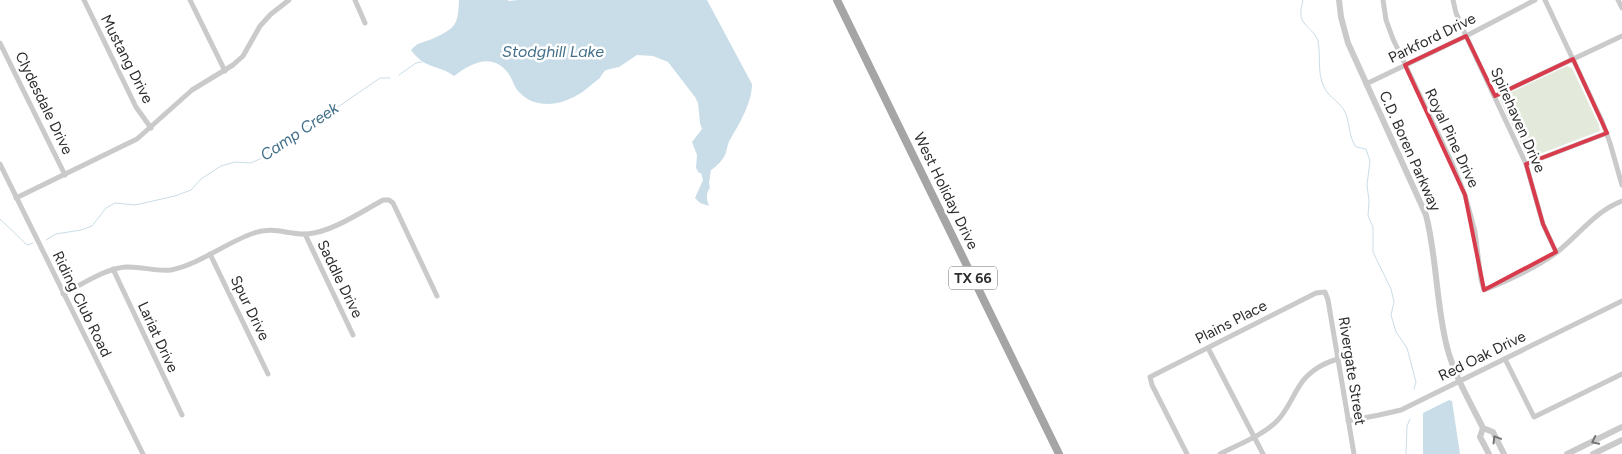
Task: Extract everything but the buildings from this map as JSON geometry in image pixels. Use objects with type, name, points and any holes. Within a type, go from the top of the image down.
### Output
[{"type":"main road","name":"West Holiday Drive","points":[[837,0],[1059,454]]},
{"type":"street","name":"Mustang Drive","points":[[84,0],[136,107],[151,128]]},
{"type":"street","points":[[190,0],[225,72]]},
{"type":"street","points":[[16,198],[125,146],[151,128],[192,90],[225,72],[243,56],[260,26],[271,14],[289,0]]},
{"type":"street","points":[[355,0],[365,23]]},
{"type":"street","name":"C.D. Boren Parkway","points":[[1340,0],[1348,43],[1426,215],[1431,233],[1447,350],[1483,428],[1493,432],[1504,454]]},
{"type":"street","name":"Royal Pine Drive","points":[[1383,0],[1389,29],[1466,195],[1475,232],[1484,290],[1536,266],[1556,252]]},
{"type":"street","name":"Spirehaven Drive","points":[[1454,0],[1456,13],[1466,36],[1526,164],[1544,230],[1556,252]]},
{"type":"street","name":"Parkford Drive","points":[[1366,84],[1466,36],[1535,0]]},
{"type":"street","points":[[1545,0],[1607,133],[1622,185]]},
{"type":"street","points":[[1618,0],[1622,8]]},
{"type":"street","points":[[1495,96],[1622,36]]},
{"type":"street","name":"Clydesdale Drive","points":[[0,43],[65,175]]},
{"type":"street","points":[[1526,164],[1607,133]]},
{"type":"street","name":"Riding Club Road","points":[[0,164],[143,454]]},
{"type":"street","points":[[63,294],[112,269],[135,267],[172,270],[187,265],[254,233],[269,229],[305,234],[328,228],[383,200],[388,200],[393,203],[437,296]]},
{"type":"street","points":[[1556,252],[1603,211],[1613,204],[1622,201]]},
{"type":"street","name":"Saddle Drive","points":[[305,234],[353,336]]},
{"type":"street","name":"Spur Drive","points":[[210,254],[268,374]]},
{"type":"street","name":"Lariat Drive","points":[[112,269],[182,415]]},
{"type":"street","name":"Plains Place","points":[[1187,454],[1150,377],[1316,293],[1325,292]]},
{"type":"street","name":"Rivergate Street","points":[[1325,292],[1328,300],[1354,454]]},
{"type":"street","name":"Red Oak Drive","points":[[1348,420],[1401,410],[1622,301]]},
{"type":"street","points":[[1208,348],[1263,454]]},
{"type":"street","points":[[1220,454],[1270,428],[1282,416],[1300,384],[1324,364],[1338,359]]},
{"type":"street","points":[[1505,359],[1534,418],[1622,374]]},
{"type":"street","points":[[1567,454],[1622,427]]},
{"type":"street","name":"C.D. Boren Parkway","points":[[1483,428],[1480,437],[1489,454]]},
{"type":"street","points":[[1593,454],[1622,440]]},
{"type":"highlighted area","points":[[1466,36],[1495,96],[1573,59],[1607,133],[1526,164],[1543,224],[1556,252],[1484,290],[1465,195],[1405,65]]},
{"type":"green space","points":[[1567,66],[1572,68],[1599,125],[1600,131],[1529,158],[1500,100],[1507,94]]},
{"type":"water","name":"Stodghill Lake","points":[[459,0],[707,0],[752,84],[748,105],[729,141],[726,153],[720,163],[711,170],[710,188],[707,195],[709,206],[700,203],[695,198],[703,180],[701,173],[696,168],[697,155],[692,142],[702,129],[698,103],[668,62],[653,56],[637,55],[619,67],[606,70],[599,79],[574,97],[550,104],[534,102],[516,89],[508,73],[495,63],[488,61],[474,64],[454,76],[421,61],[411,50],[418,44],[446,32],[454,25],[458,15]]},
{"type":"water","points":[[1449,400],[1452,401],[1460,454],[1423,454],[1423,413]]},
{"type":"waterway","points":[[1303,0],[1301,16],[1318,41],[1322,82],[1326,91],[1344,110],[1356,147],[1366,149],[1370,161],[1367,185],[1368,216],[1373,227],[1373,252],[1391,289],[1394,302],[1391,315],[1396,332],[1407,348],[1416,382],[1414,389]]},
{"type":"waterway","name":"Camp Creek","points":[[399,75],[416,63],[422,62]]},
{"type":"waterway","name":"Camp Creek","points":[[46,240],[56,234],[81,230],[92,226],[106,208],[115,203],[135,205],[175,196],[191,190],[201,179],[221,166],[235,162],[251,163],[262,158],[271,148],[332,111],[380,78],[390,78]]},
{"type":"waterway","name":"Camp Creek","points":[[0,219],[27,245],[33,243]]},
{"type":"waterway","points":[[1406,454],[1407,426],[1410,419]]}]
